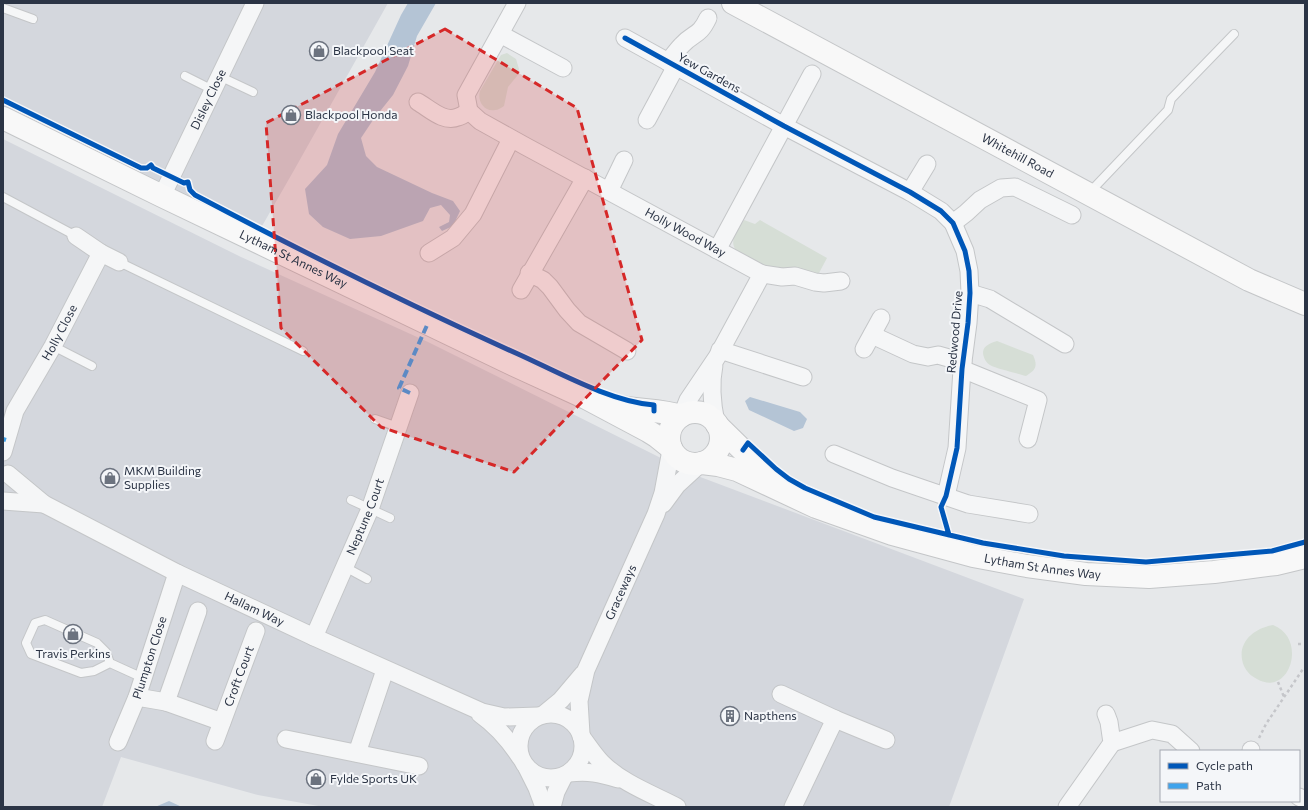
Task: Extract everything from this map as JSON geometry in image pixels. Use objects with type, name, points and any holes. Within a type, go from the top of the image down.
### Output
[{"type":"main road","name":"Whitehill Road","points":[[733,3],[1250,280],[1305,304]]},
{"type":"main road","name":"Lytham St Annes Way","points":[[3,118],[162,196],[586,398],[648,431],[671,449]]},
{"type":"main road","name":"Lytham St Annes Way","points":[[586,398],[637,410],[669,412],[681,415]]},
{"type":"main road","points":[[691,412],[699,412],[709,416],[717,424],[720,435],[719,448],[710,459],[701,463],[692,464],[684,462],[677,457],[671,449],[668,438],[670,429],[681,415],[691,412]]},
{"type":"main road","name":"Lytham St Annes Way","points":[[717,424],[753,461],[789,493]]},
{"type":"main road","name":"Lytham St Annes Way","points":[[701,463],[718,465],[737,470],[789,493],[816,507],[892,534],[973,556],[1086,574],[1149,577],[1214,572],[1276,564],[1305,557]]},
{"type":"street","name":"Disley Close","points":[[162,196],[255,3]]},
{"type":"street","points":[[418,102],[439,116],[451,119],[458,118],[469,111],[466,95],[517,3]]},
{"type":"street","name":"Yew Gardens","points":[[647,120],[682,44],[698,34],[708,18]]},
{"type":"street","points":[[500,34],[563,68]]},
{"type":"street","name":"Yew Gardens","points":[[625,38],[784,126]]},
{"type":"street","points":[[718,250],[812,74]]},
{"type":"street","name":"Holly Wood Way","points":[[469,111],[480,120],[511,139],[762,274],[782,277],[795,276],[824,283],[841,281]]},
{"type":"street","name":"Redwood Drive","points":[[784,126],[910,192],[941,211],[953,223],[965,251],[969,271],[970,293],[957,448],[946,496]]},
{"type":"street","points":[[429,253],[452,238],[473,214],[511,139]]},
{"type":"street","points":[[609,191],[624,160]]},
{"type":"street","points":[[910,192],[927,164]]},
{"type":"street","points":[[520,290],[585,178]]},
{"type":"street","points":[[953,223],[980,200],[1001,188],[1015,187],[1072,215]]},
{"type":"street","points":[[76,236],[101,253],[119,262]]},
{"type":"street","name":"Holly Close","points":[[3,452],[9,415],[53,346],[101,253]]},
{"type":"street","points":[[529,273],[543,280],[579,323],[627,351]]},
{"type":"street","points":[[681,415],[688,400],[718,354],[762,274]]},
{"type":"street","name":"Redwood Drive","points":[[970,293],[990,299],[1064,344]]},
{"type":"street","points":[[881,318],[868,342],[928,357],[938,355],[963,365]]},
{"type":"street","points":[[718,354],[803,377]]},
{"type":"street","points":[[717,424],[713,409],[711,386],[712,375],[718,354]]},
{"type":"street","name":"Redwood Drive","points":[[963,365],[1038,400],[1028,438]]},
{"type":"street","name":"Neptune Court","points":[[314,638],[370,509],[410,393]]},
{"type":"street","name":"Graceways","points":[[581,735],[579,701],[586,670],[656,514],[663,493],[671,449]]},
{"type":"street","points":[[834,454],[892,478],[968,504],[1029,514]]},
{"type":"street","name":"Graceways","points":[[656,514],[677,485],[701,463]]},
{"type":"street","points":[[3,495],[7,486],[5,468]]},
{"type":"street","name":"Hallam Way","points":[[5,468],[44,504],[177,573],[314,638],[482,712],[504,717],[541,715]]},
{"type":"street","name":"Hallam Way","points":[[3,501],[44,504]]},
{"type":"street","name":"Plumpton Close","points":[[118,742],[137,697],[177,573]]},
{"type":"street","points":[[166,702],[198,611]]},
{"type":"street","name":"Croft Court","points":[[215,741],[256,631]]},
{"type":"street","points":[[357,753],[385,670]]},
{"type":"street","name":"Graceways","points":[[541,715],[561,700],[586,670]]},
{"type":"street","points":[[781,694],[886,740]]},
{"type":"street","name":"Croft Court","points":[[137,697],[166,702],[222,722]]},
{"type":"street","name":"Hallam Way","points":[[468,706],[498,729],[507,738],[524,762],[537,788],[544,807]]},
{"type":"street","points":[[1106,714],[1109,722],[1112,743]]},
{"type":"street","points":[[581,735],[583,744],[580,760],[567,774],[558,778],[544,778],[532,772],[524,762],[519,749],[521,733],[531,720],[541,715],[558,715],[570,720],[576,726],[602,763],[628,782],[677,807]]},
{"type":"street","points":[[793,807],[835,718]]},
{"type":"street","points":[[1067,807],[1112,743],[1152,730],[1172,734],[1190,750]]},
{"type":"street","points":[[286,739],[419,766]]},
{"type":"street","points":[[567,774],[594,772],[628,782]]},
{"type":"street","points":[[552,807],[556,792],[567,774]]},
{"type":"lane","points":[[3,8],[33,20]]},
{"type":"lane","points":[[1089,194],[1168,110],[1171,99],[1234,34]]},
{"type":"lane","points":[[184,76],[253,92]]},
{"type":"lane","points":[[3,197],[76,236]]},
{"type":"lane","points":[[119,262],[304,351]]},
{"type":"lane","points":[[53,346],[92,366]]},
{"type":"lane","points":[[375,419],[398,428]]},
{"type":"lane","points":[[351,500],[390,518]]},
{"type":"lane","points":[[345,568],[367,578]]},
{"type":"lane","points":[[110,663],[94,672],[81,673],[31,654],[26,643],[35,624],[45,620],[97,643],[106,652],[110,663],[143,678]]},
{"type":"path","points":[[1298,644],[1305,644]]},
{"type":"path","points":[[1252,750],[1266,724],[1305,668]]},
{"type":"path","points":[[1278,682],[1284,698]]},
{"type":"highlighted area","points":[[445,29],[577,108],[642,340],[514,472],[381,427],[281,328],[266,123]]},
{"type":"shaded area","points":[[3,3],[388,3],[254,240],[3,118]]},
{"type":"shaded area","points":[[507,53],[516,59],[519,69],[517,76],[508,87],[504,106],[496,110],[485,108],[481,102],[479,95],[480,91],[501,55]]},
{"type":"shaded area","points":[[3,139],[241,257],[428,342],[695,475],[1024,599],[949,807],[324,807],[258,795],[121,757],[102,807],[3,807]]},
{"type":"shaded area","points":[[744,220],[755,224],[760,220],[827,258],[819,273],[814,276],[777,273],[736,250],[733,242],[734,238],[737,230]]},
{"type":"shaded area","points":[[997,341],[1033,355],[1036,365],[1034,370],[1026,376],[997,368],[989,364],[984,358],[983,352],[988,345]]},
{"type":"shaded area","points":[[1273,625],[1284,632],[1290,642],[1292,653],[1286,674],[1278,680],[1269,683],[1257,679],[1248,672],[1244,666],[1242,651],[1244,644],[1253,633]]},
{"type":"water","points":[[408,3],[436,3],[417,36],[408,66],[393,95],[361,138],[366,156],[377,167],[432,193],[453,201],[460,211],[453,226],[442,231],[439,227],[449,222],[450,215],[441,205],[430,208],[423,221],[381,236],[350,239],[323,227],[309,214],[305,189],[327,165],[338,134],[375,72]]},
{"type":"water","points":[[750,397],[800,412],[807,419],[803,428],[794,431],[749,410],[745,401]]},
{"type":"water","points":[[169,801],[182,807],[155,807]]},
{"type":"marked path","points":[[410,393],[399,388],[428,323]]},
{"type":"cycle path","points":[[625,38],[784,126],[910,192],[941,211],[953,223],[965,251],[969,271],[970,293],[962,369],[957,448],[946,496],[941,507],[949,535]]},
{"type":"cycle path","points":[[3,100],[141,168],[147,168],[151,165],[153,168],[184,183],[188,182],[190,190],[195,195],[396,297],[585,385],[637,403],[654,405],[654,411]]},
{"type":"cycle path","points":[[743,450],[748,443],[789,479],[805,488],[874,517],[983,543],[1064,556],[1146,562],[1272,551],[1305,542]]},
{"type":"place","name":"Blackpool Seat","points":[[319,51]]},
{"type":"place","name":"Blackpool Honda","points":[[291,115]]},
{"type":"place","name":"MKM Building Supplies","points":[[110,478]]},
{"type":"place","name":"Travis Perkins","points":[[73,634]]},
{"type":"place","name":"Napthens","points":[[730,716]]},
{"type":"place","name":"Fylde Sports UK","points":[[316,779]]}]
